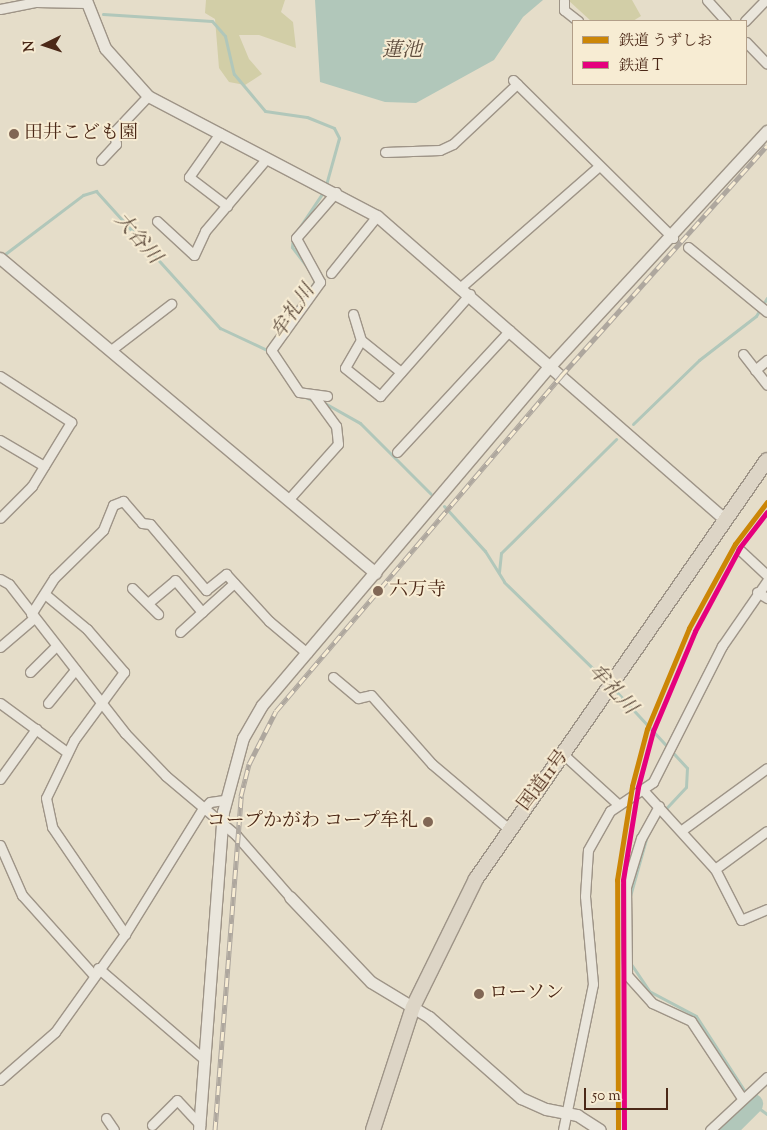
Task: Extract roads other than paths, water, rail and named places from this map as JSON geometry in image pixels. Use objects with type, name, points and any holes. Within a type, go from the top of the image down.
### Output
[{"type":"highway","name":"国道11号","points":[[373,1130],[412,1007],[449,926],[509,829],[564,755],[724,519],[767,460]]},
{"type":"street","points":[[564,0],[564,10],[577,20]]},
{"type":"street","points":[[707,0],[725,20]]},
{"type":"street","points":[[746,20],[766,0]]},
{"type":"street","points":[[0,9],[53,1],[86,2],[105,48],[148,96],[164,108],[220,133],[266,159],[336,192],[377,216],[466,290],[724,519]]},
{"type":"street","points":[[747,43],[767,64]]},
{"type":"street","points":[[385,152],[440,150],[453,144],[515,82],[673,238]]},
{"type":"street","points":[[102,160],[116,144],[114,132],[148,96]]},
{"type":"street","points":[[200,1127],[224,800],[243,738],[262,705],[550,366],[673,238],[767,131]]},
{"type":"street","points":[[220,133],[189,177],[227,206]]},
{"type":"street","points":[[156,221],[194,255],[205,231],[266,159]]},
{"type":"street","points":[[361,340],[345,368],[380,396],[466,290],[599,166]]},
{"type":"street","points":[[327,396],[314,396],[299,392],[271,350],[320,282],[296,238],[336,192]]},
{"type":"street","points":[[331,273],[377,216]]},
{"type":"street","points":[[688,247],[764,310]]},
{"type":"street","points":[[0,258],[375,573]]},
{"type":"street","points":[[111,350],[171,304]]},
{"type":"street","points":[[353,314],[361,340],[401,372]]},
{"type":"street","points":[[397,452],[510,330]]},
{"type":"street","points":[[743,354],[767,385]]},
{"type":"street","points":[[755,370],[767,360]]},
{"type":"street","points":[[0,376],[71,422],[44,466],[4,508],[0,518]]},
{"type":"street","points":[[288,500],[338,444],[336,426],[314,396]]},
{"type":"street","points":[[0,440],[44,466]]},
{"type":"street","points":[[0,647],[32,616],[46,595],[54,578],[103,530],[113,505],[123,501],[142,523],[150,524],[206,590],[226,574],[307,654]]},
{"type":"street","points":[[741,551],[767,576]]},
{"type":"street","points":[[0,579],[9,584],[99,701],[166,776],[222,823],[371,982],[412,1007],[521,1098],[566,1112],[600,1130]]},
{"type":"street","points":[[148,603],[175,580],[202,612]]},
{"type":"street","points":[[563,1130],[593,984],[585,896],[588,850],[597,829],[619,805],[643,790],[669,754],[722,646],[767,581]]},
{"type":"street","points":[[180,632],[234,583]]},
{"type":"street","points":[[132,588],[158,614]]},
{"type":"street","points":[[758,592],[767,598]]},
{"type":"street","points":[[46,595],[87,629],[124,672],[99,701],[67,752],[46,798],[52,827],[125,934]]},
{"type":"street","points":[[30,672],[56,646]]},
{"type":"street","points":[[48,703],[75,670]]},
{"type":"street","points":[[332,677],[358,698],[371,695],[426,758],[509,829]]},
{"type":"street","points":[[0,703],[67,752]]},
{"type":"street","points":[[2,773],[36,729]]},
{"type":"street","points":[[564,755],[619,805]]},
{"type":"street","points":[[682,830],[767,768]]},
{"type":"street","points":[[643,790],[682,830],[715,869],[741,920],[767,909]]},
{"type":"street","points":[[0,1080],[55,1032],[96,971],[125,934],[204,808],[210,802],[224,800]]},
{"type":"street","points":[[662,810],[640,838],[626,887],[627,975],[652,1003],[691,1021],[742,1098]]},
{"type":"street","points":[[715,869],[765,832],[767,843]]},
{"type":"street","points":[[0,845],[22,895],[96,971],[205,1060]]},
{"type":"street","points":[[710,1130],[742,1098],[767,1077]]},
{"type":"street","points":[[152,1125],[177,1100],[200,1127]]},
{"type":"street","points":[[106,1118],[114,1130]]},
{"type":"water","name":"蓮池","points":[[315,0],[543,0],[523,17],[494,60],[416,103],[385,102],[320,82]]},
{"type":"waterway","points":[[103,14],[212,21],[225,36],[234,74],[265,111],[307,117],[334,128],[339,138],[326,185]]},
{"type":"waterway","name":"大谷川","points":[[5,254],[83,195],[96,191],[220,328],[267,350]]},
{"type":"waterway","name":"牟礼川","points":[[297,231],[324,191]]},
{"type":"waterway","name":"牟礼川","points":[[293,236],[292,247],[307,267]]},
{"type":"waterway","name":"牟礼川","points":[[304,297],[316,280]]},
{"type":"waterway","points":[[633,424],[699,360],[756,316],[767,298]]},
{"type":"waterway","name":"牟礼川","points":[[296,393],[314,401]]},
{"type":"waterway","name":"牟礼川","points":[[321,401],[360,423],[431,494]]},
{"type":"waterway","points":[[499,572],[501,553],[616,439]]},
{"type":"waterway","name":"牟礼川","points":[[444,506],[485,551],[504,582],[607,682]]},
{"type":"waterway","name":"牟礼川","points":[[613,688],[687,768],[686,787],[657,818]]},
{"type":"waterway","name":"牟礼川","points":[[630,896],[648,832]]},
{"type":"waterway","name":"牟礼川","points":[[629,961],[649,991],[696,1016],[753,1104],[767,1114]]},
{"type":"waterway","name":"牟礼川","points":[[727,1130],[753,1104]]},
{"type":"railway","points":[[215,1130],[241,796],[249,764],[276,711],[561,376],[767,146]]},
{"type":"rail line","name":"うずしお","points":[[618,1130],[617,880],[632,786],[647,729],[689,628],[735,544],[767,502]]},
{"type":"rail line","name":"T","points":[[624,1130],[623,880],[638,787],[653,731],[695,631],[740,547],[767,512]]},
{"type":"place","name":"田井こども園","points":[[14,134]]},
{"type":"place","name":"六万寺","points":[[378,591]]},
{"type":"place","name":"コープかがわ コープ牟礼","points":[[428,822]]},
{"type":"place","name":"ローソン","points":[[479,994]]}]
